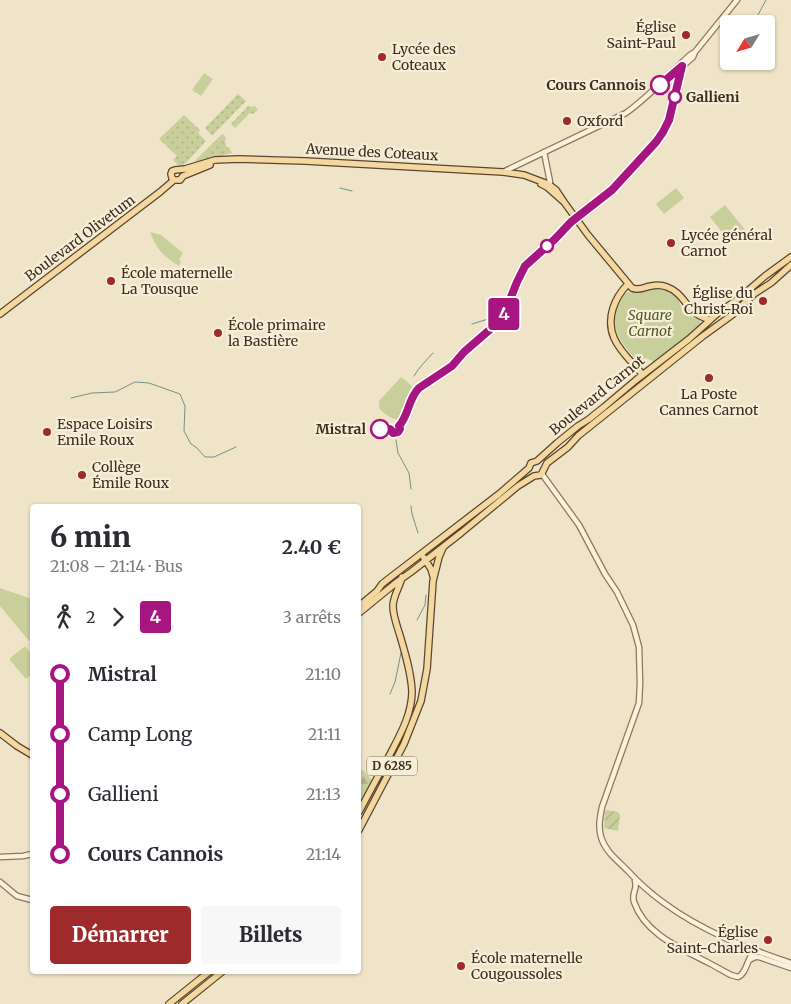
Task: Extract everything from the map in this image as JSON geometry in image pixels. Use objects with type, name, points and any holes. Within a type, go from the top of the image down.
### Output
[{"type":"main road","name":"Avenue des Coteaux","points":[[182,176],[221,160]]},
{"type":"main road","name":"Avenue des Coteaux","points":[[178,169],[221,160],[304,160],[503,172],[527,177],[548,184],[555,191],[628,284]]},
{"type":"main road","points":[[178,169],[182,172],[182,176],[180,180],[174,180],[171,176],[178,169]]},
{"type":"main road","name":"Avenue des Coteaux","points":[[527,177],[555,191]]},
{"type":"main road","name":"Boulevard Olivetum","points":[[0,314],[174,180]]},
{"type":"main road","name":"Boulevard Carnot","points":[[538,461],[557,442],[604,407],[710,320],[791,257]]},
{"type":"main road","name":"Boulevard Carnot","points":[[543,471],[550,461],[567,448],[578,436],[732,315],[754,294],[791,265]]},
{"type":"main road","points":[[642,375],[615,339],[611,325],[613,306],[628,284],[636,290],[657,285],[670,288],[694,312],[710,320]]},
{"type":"main road","points":[[634,365],[637,375],[636,380]]},
{"type":"main road","points":[[361,604],[400,569],[488,503],[529,468],[531,464],[538,461],[542,463],[543,471],[538,476],[534,476],[518,486],[361,611]]},
{"type":"main road","points":[[529,468],[534,476]]},
{"type":"main road","name":"D 6285","points":[[361,826],[404,744],[424,691],[433,581],[444,546]]},
{"type":"main road","points":[[421,554],[432,571],[433,581]]},
{"type":"main road","points":[[402,578],[409,564]]},
{"type":"main road","name":"D 6285","points":[[361,808],[397,740],[407,717],[410,704],[412,690],[409,667],[393,610],[393,601],[401,585],[402,578]]},
{"type":"main road","points":[[0,733],[30,754]]},
{"type":"main road","points":[[169,1004],[206,974]]},
{"type":"main road","points":[[182,1004],[219,974]]},
{"type":"street","points":[[503,172],[636,106],[693,57],[737,0]]},
{"type":"street","points":[[663,82],[690,54],[695,52]]},
{"type":"street","points":[[673,74],[680,80]]},
{"type":"street","points":[[539,183],[546,185],[550,182],[544,152]]},
{"type":"street","points":[[518,164],[515,170],[519,175]]},
{"type":"street","points":[[543,471],[581,529],[622,601],[636,634],[640,660],[638,703],[603,802],[599,824],[601,837],[607,850],[664,904],[719,936],[791,963]]},
{"type":"street","points":[[0,856],[30,854]]},
{"type":"street","points":[[635,878],[636,888],[632,896],[639,913],[650,927],[679,948],[731,976],[740,977],[753,954],[753,950]]},
{"type":"street","points":[[0,882],[17,896],[30,899]]},
{"type":"street","points":[[636,888],[648,890]]},
{"type":"street","points":[[748,961],[758,957],[791,968]]},
{"type":"green space","points":[[204,73],[213,79],[201,96],[192,90]]},
{"type":"green space","points":[[238,94],[246,101],[212,136],[205,128]]},
{"type":"green space","points":[[254,105],[258,110],[253,114],[250,113],[235,128],[231,124],[248,106],[253,107]]},
{"type":"green space","points":[[184,115],[200,130],[198,133],[206,141],[185,164],[179,166],[173,160],[177,156],[159,139]]},
{"type":"green space","points":[[223,134],[226,138],[227,148],[229,147],[232,153],[194,162],[221,135]]},
{"type":"green space","points":[[676,188],[684,198],[664,214],[656,204]]},
{"type":"green space","points":[[725,205],[746,231],[731,243],[710,217]]},
{"type":"green space","points":[[150,232],[161,235],[183,253],[179,260],[181,262],[179,266],[161,252]]},
{"type":"green space","name":"Square Carnot","points":[[657,288],[672,293],[678,300],[683,314],[700,319],[700,325],[654,362],[646,358],[639,363],[625,347],[618,335],[615,315],[619,303],[627,292],[639,292]]},
{"type":"green space","points":[[401,377],[412,386],[399,420],[383,413],[379,408],[379,401]]},
{"type":"green space","points":[[0,588],[30,598],[30,640],[29,641],[0,606]]},
{"type":"green space","points":[[26,647],[30,652],[30,676],[25,678],[10,658]]},
{"type":"green space","points":[[361,770],[372,780],[361,800]]},
{"type":"green space","points":[[605,811],[618,812],[620,815],[618,831],[604,828]]},
{"type":"waterway","points":[[758,15],[766,0]]},
{"type":"waterway","points":[[340,188],[352,191]]},
{"type":"waterway","points":[[472,324],[498,316],[502,311],[505,301]]},
{"type":"waterway","points":[[414,376],[433,353]]},
{"type":"waterway","points":[[71,398],[92,393],[115,392],[135,382],[149,383],[180,394],[185,406],[184,431],[191,444],[205,457],[214,457],[236,447]]},
{"type":"waterway","points":[[396,440],[398,453],[409,473],[411,489]]},
{"type":"waterway","points":[[411,506],[418,533]]},
{"type":"waterway","points":[[417,620],[425,605],[426,595]]},
{"type":"waterway","points":[[390,694],[395,682],[401,653]]},
{"type":"bus line","name":"4","points":[[380,429],[390,429],[391,432],[396,434],[398,432],[413,394],[452,366],[464,352],[503,317],[525,266],[581,213],[612,190],[656,142],[669,120],[682,66],[660,85]]},
{"type":"place","name":"Église Saint-Paul","points":[[686,35]]},
{"type":"place","name":"Lycée des Coteaux","points":[[382,57]]},
{"type":"place","name":"Cours Cannois","points":[[660,85]]},
{"type":"place","name":"Gallieni","points":[[675,97]]},
{"type":"place","name":"Oxford","points":[[567,121]]},
{"type":"place","name":"Lycée général Carnot","points":[[671,243]]},
{"type":"place","name":"École maternelle La Tousque","points":[[111,281]]},
{"type":"place","name":"Église du Christ-Roi","points":[[763,301]]},
{"type":"place","name":"École primaire la Bastière","points":[[218,333]]},
{"type":"place","name":"La Poste Cannes Carnot","points":[[709,378]]},
{"type":"place","name":"Mistral","points":[[380,429]]},
{"type":"place","name":"Espace Loisirs Emile Roux","points":[[47,432]]},
{"type":"place","name":"Collège Émile Roux","points":[[82,475]]},
{"type":"place","name":"Église Saint-Charles","points":[[768,940]]},
{"type":"place","name":"École maternelle Cougoussoles","points":[[461,966]]}]
